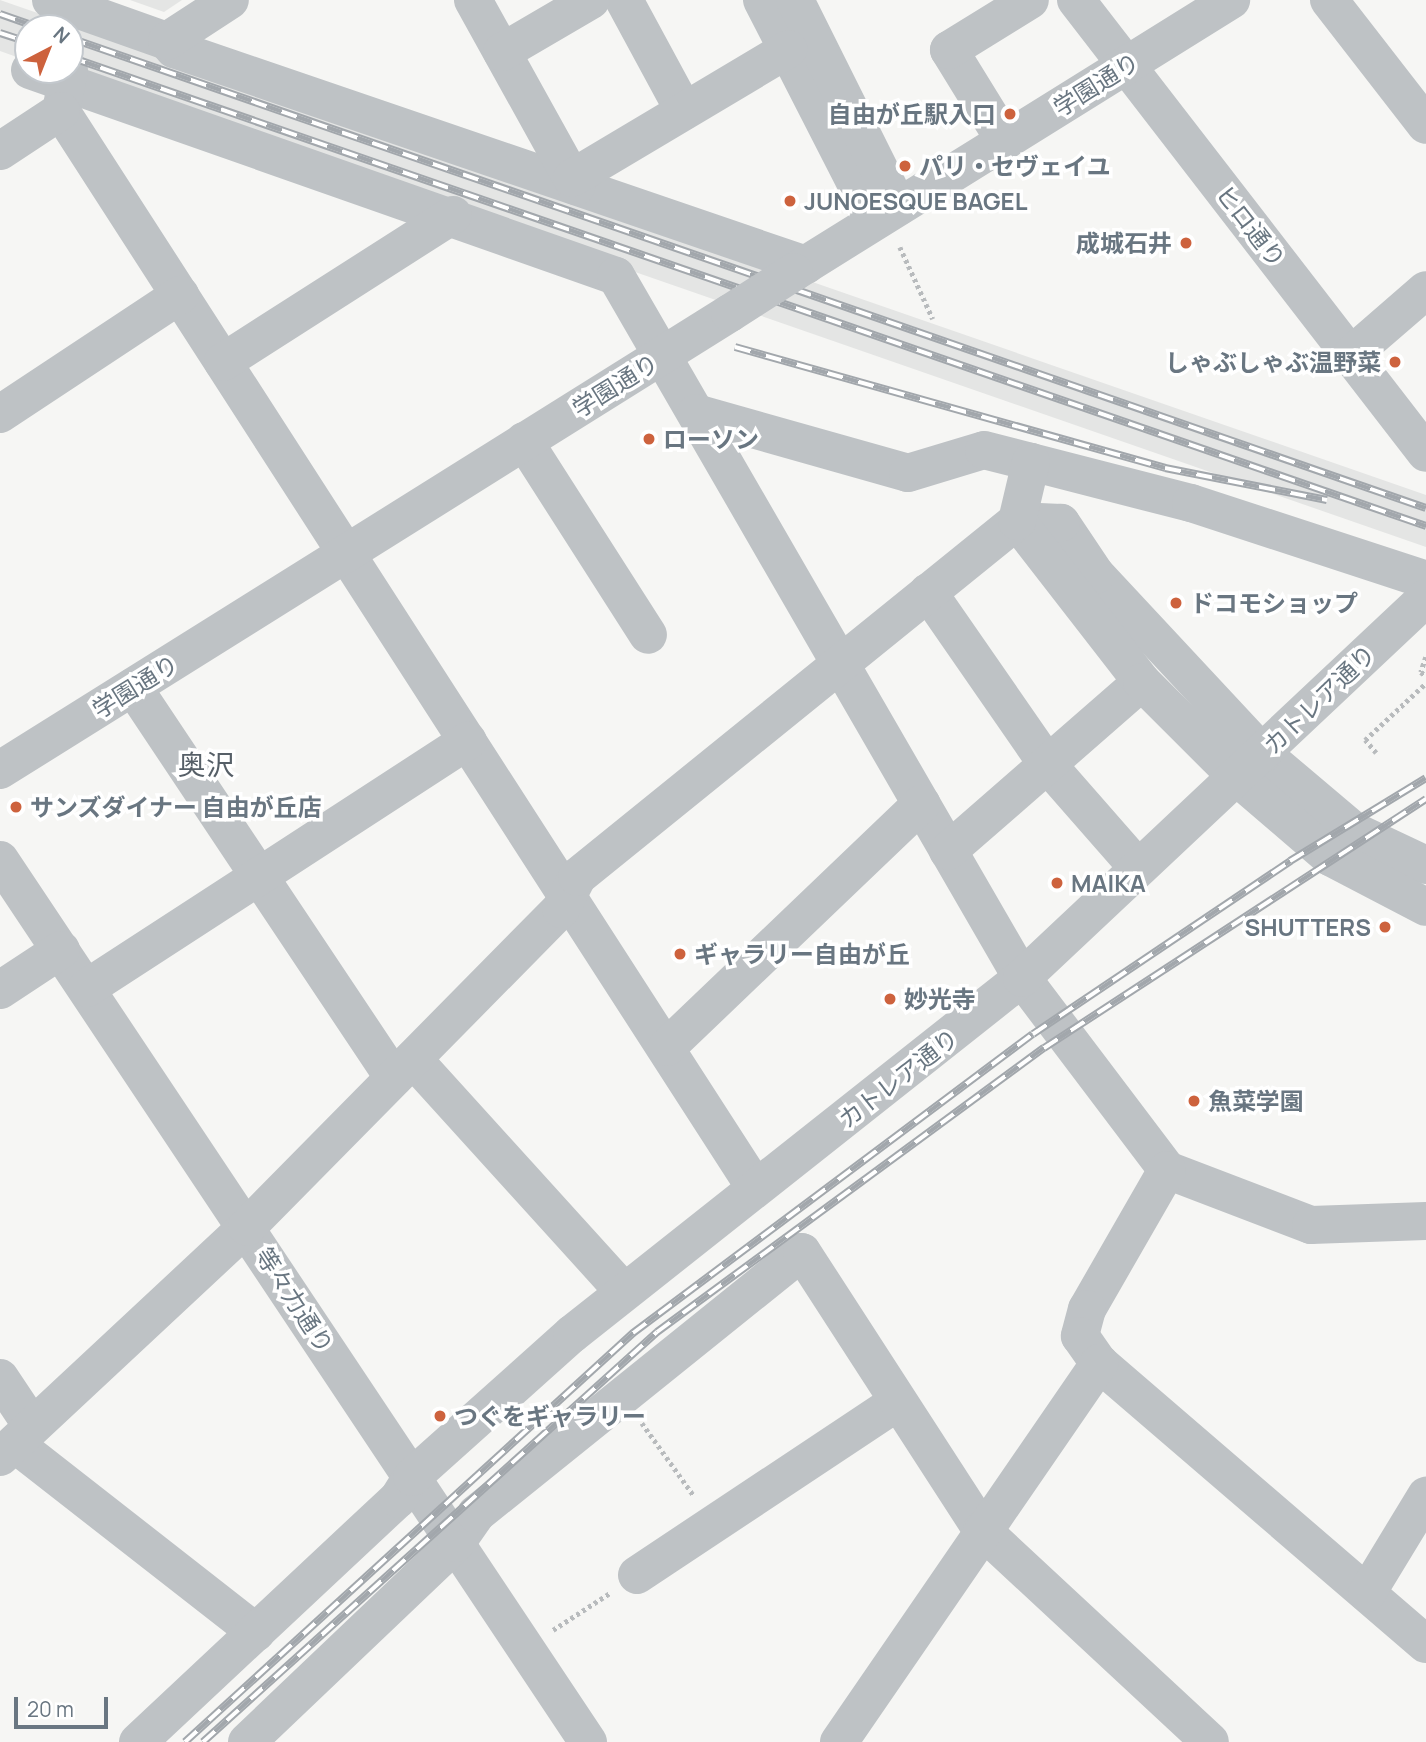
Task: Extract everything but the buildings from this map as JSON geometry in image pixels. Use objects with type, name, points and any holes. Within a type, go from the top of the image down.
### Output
[{"type":"street","points":[[167,41],[230,0]]},
{"type":"street","points":[[473,0],[574,182]]},
{"type":"street","points":[[502,52],[591,0]]},
{"type":"street","points":[[624,0],[684,111]]},
{"type":"street","points":[[762,0],[886,214]]},
{"type":"street","points":[[796,0],[886,214]]},
{"type":"street","points":[[1005,141],[949,50],[1030,0]]},
{"type":"street","name":"ヒロ通り","points":[[1076,0],[1426,453]]},
{"type":"street","name":"学園通り","points":[[0,771],[1231,0]]},
{"type":"street","points":[[1329,0],[1426,125]]},
{"type":"street","points":[[65,5],[167,41],[174,49],[574,182],[800,269]]},
{"type":"street","points":[[574,182],[684,111],[788,49]]},
{"type":"street","points":[[0,151],[63,84]]},
{"type":"street","points":[[68,84],[180,295],[667,1047],[754,1186]]},
{"type":"street","points":[[75,84],[453,215],[617,275],[1021,978],[1167,1170],[1311,1225],[1426,1222]]},
{"type":"street","points":[[223,362],[453,215]]},
{"type":"street","points":[[1351,355],[1426,290]]},
{"type":"street","points":[[0,415],[180,295]]},
{"type":"street","points":[[696,413],[908,473],[984,450],[1191,503],[1422,601]]},
{"type":"street","points":[[524,441],[649,635]]},
{"type":"street","points":[[15,1442],[247,1227],[569,895],[576,877],[1017,521],[1031,463]]},
{"type":"street","points":[[1017,521],[1063,588],[1142,682],[1250,766],[1354,831],[1426,865]]},
{"type":"street","points":[[1017,521],[1061,523],[1096,575],[1250,766],[1330,857],[1426,906]]},
{"type":"street","points":[[928,592],[1047,764],[1138,868]]},
{"type":"street","name":"カトレア通り","points":[[138,1742],[398,1499],[412,1478],[624,1292],[754,1186],[933,1053],[1021,978],[1250,766],[1422,601]]},
{"type":"street","points":[[948,850],[1142,682]]},
{"type":"street","points":[[133,687],[254,877],[403,1069],[624,1292]]},
{"type":"street","points":[[87,988],[254,877],[468,741]]},
{"type":"street","points":[[667,1047],[921,804]]},
{"type":"street","name":"等々力通り","points":[[0,860],[588,1742]]},
{"type":"street","points":[[0,990],[61,950]]},
{"type":"street","points":[[1167,1170],[1087,1309],[1080,1336],[1099,1363],[1426,1644]]},
{"type":"street","points":[[247,1742],[456,1543],[475,1514],[624,1398],[802,1252],[982,1530],[1210,1742]]},
{"type":"street","points":[[839,1742],[1099,1363]]},
{"type":"street","points":[[0,1378],[15,1442],[256,1632]]},
{"type":"street","points":[[637,1575],[897,1402]]},
{"type":"street","points":[[1367,1593],[1426,1496]]},
{"type":"path","points":[[1426,657],[1421,672],[1426,676]]},
{"type":"path","points":[[1376,754],[1365,740],[1426,683]]},
{"type":"path","points":[[624,1398],[712,1523]]},
{"type":"path","points":[[527,1648],[637,1575]]},
{"type":"shaded area","points":[[0,0],[40,14],[14,14],[14,56],[0,51]]},
{"type":"shaded area","points":[[130,0],[182,0],[164,12]]},
{"type":"shaded area","points":[[84,29],[1426,495],[1426,547],[84,80]]},
{"type":"railway","points":[[0,14],[14,19]]},
{"type":"railway","points":[[0,33],[14,38]]},
{"type":"railway","points":[[84,43],[1426,508]]},
{"type":"railway","points":[[84,62],[1426,526]]},
{"type":"railway","points":[[735,347],[1165,468],[1327,500]]},
{"type":"railway","points":[[185,1742],[633,1333],[1033,1034],[1290,861],[1426,778]]},
{"type":"railway","points":[[203,1742],[657,1332],[1044,1048],[1426,799]]},
{"type":"place","name":"自由が丘駅入口","points":[[1010,114]]},
{"type":"place","name":"パリ・セヴェイユ","points":[[905,166]]},
{"type":"place","name":"JUNOESQUE BAGEL","points":[[790,201]]},
{"type":"place","name":"成城石井","points":[[1186,243]]},
{"type":"place","name":"しゃぶしゃぶ温野菜","points":[[1395,362]]},
{"type":"place","name":"ローソン","points":[[649,439]]},
{"type":"place","name":"ドコモショップ","points":[[1176,603]]},
{"type":"place","name":"サンズダイナー 自由が丘店","points":[[16,807]]},
{"type":"place","name":"MAIKA","points":[[1057,883]]},
{"type":"place","name":"SHUTTERS","points":[[1385,927]]},
{"type":"place","name":"ギャラリー自由が丘","points":[[680,954]]},
{"type":"place","name":"妙光寺","points":[[890,999]]},
{"type":"place","name":"魚菜学園","points":[[1194,1101]]},
{"type":"place","name":"つぐをギャラリー","points":[[440,1416]]},
{"type":"district","name":"奥沢","points":[[206,764]]}]
